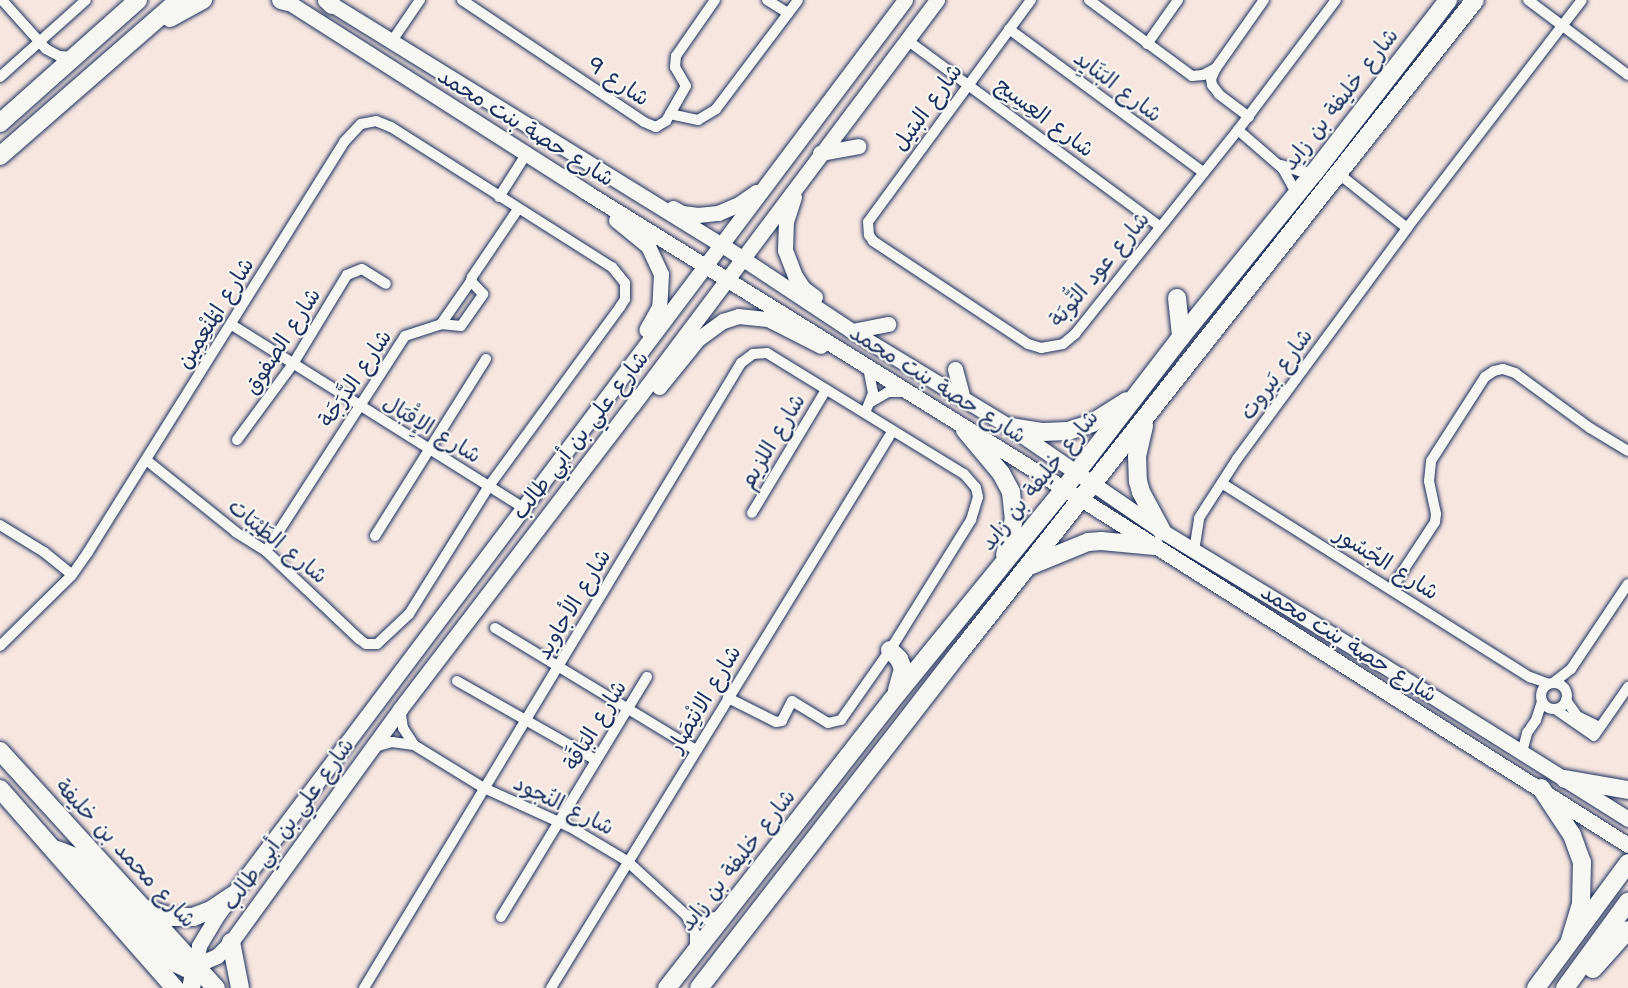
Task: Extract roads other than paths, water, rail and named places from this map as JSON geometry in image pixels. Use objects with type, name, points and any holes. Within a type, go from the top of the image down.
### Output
[{"type":"main road","points":[[0,123],[138,0]]},
{"type":"main road","points":[[86,80],[106,51],[164,0]]},
{"type":"main road","points":[[0,156],[179,0]]},
{"type":"main road","points":[[132,39],[203,0]]},
{"type":"main road","name":"شارع علي بن أبي طالب","points":[[905,0],[233,894],[198,946],[196,965],[218,956],[231,942],[370,748],[632,406],[937,0]]},
{"type":"main road","name":"شارع خليفة بن زايد","points":[[667,988],[892,700],[1141,392],[1181,338],[1314,173],[1448,0]]},
{"type":"main road","name":"شارع خليفة بن زايد","points":[[699,988],[1026,568],[1094,485],[1475,0]]},
{"type":"main road","name":"شارع حصة بنت محمد","points":[[285,1],[586,192],[706,264],[1064,489],[1158,538],[1194,551],[1628,819]]},
{"type":"main road","name":"شارع حصة بنت محمد","points":[[328,2],[722,245],[852,331],[1010,427],[1094,485],[1242,603],[1541,788],[1628,845]]},
{"type":"main road","points":[[622,185],[642,189],[682,213],[698,215],[718,213],[739,204],[755,193],[813,123]]},
{"type":"main road","points":[[820,153],[858,146]]},
{"type":"main road","points":[[798,185],[786,221],[785,238],[789,262],[803,288],[836,311],[852,331],[888,324]]},
{"type":"main road","points":[[586,192],[595,205],[648,246],[661,274],[659,307],[624,362],[614,386]]},
{"type":"main road","points":[[1177,298],[1181,338]]},
{"type":"main road","points":[[632,406],[658,388],[698,339],[723,321],[738,316],[768,319],[815,345],[847,354]]},
{"type":"main road","points":[[955,369],[963,398]]},
{"type":"main road","points":[[1010,427],[1042,432],[1068,431],[1092,423],[1141,392]]},
{"type":"main road","points":[[1026,568],[1088,542],[1158,538],[1141,492],[1136,468],[1138,447],[1147,417]]},
{"type":"main road","points":[[966,429],[1001,473],[1014,505],[1013,530],[1002,564]]},
{"type":"main road","points":[[891,647],[912,652],[940,642]]},
{"type":"main road","points":[[891,647],[900,659],[903,669],[892,700]]},
{"type":"main road","name":"شارع محمد بن خليفة","points":[[0,751],[216,988]]},
{"type":"main road","points":[[1565,779],[1628,790]]},
{"type":"main road","points":[[1541,788],[1572,835],[1582,862],[1581,904],[1570,941]]},
{"type":"main road","points":[[0,789],[175,988]]},
{"type":"main road","points":[[52,849],[67,852],[82,864],[173,962],[186,968],[196,965],[191,988]]},
{"type":"main road","points":[[1536,988],[1628,863]]},
{"type":"main road","points":[[144,908],[171,917],[193,917],[211,910],[233,894]]},
{"type":"main road","points":[[1565,988],[1628,902]]},
{"type":"main road","points":[[1575,988],[1628,930]]},
{"type":"main road","points":[[231,942],[240,988]]},
{"type":"street","points":[[2,0],[42,46],[50,61],[51,78]]},
{"type":"street","points":[[0,77],[42,46],[86,0]]},
{"type":"street","points":[[392,41],[420,0]]},
{"type":"street","name":"شارع 9","points":[[462,0],[644,122],[660,126],[670,114],[686,86],[675,67],[676,56],[715,0]]},
{"type":"street","points":[[767,0],[788,13]]},
{"type":"street","points":[[670,114],[692,120],[710,115],[798,0]]},
{"type":"street","name":"شارع البتيل","points":[[873,241],[869,235],[868,222],[967,84],[1031,0]]},
{"type":"street","points":[[1089,0],[1192,76],[1203,75],[1216,68]]},
{"type":"street","points":[[1147,44],[1178,0]]},
{"type":"street","points":[[1248,117],[1215,90],[1211,79],[1216,68],[1264,0]]},
{"type":"street","name":"شارع عود التُّوبَة","points":[[873,241],[1028,344],[1048,348],[1069,339],[1238,130],[1336,0]]},
{"type":"street","points":[[1528,0],[1561,27],[1628,75]]},
{"type":"street","name":"شارع بَيروت","points":[[1194,551],[1196,526],[1237,459],[1407,228],[1582,0]]},
{"type":"street","name":"شارع البَنَايِد","points":[[1009,29],[1204,173]]},
{"type":"street","name":"شارع العِسِيج","points":[[907,40],[1160,226]]},
{"type":"street","points":[[42,46],[59,56],[74,57]]},
{"type":"street","name":"شارع المُنْعِمِين","points":[[0,646],[72,574],[232,325],[345,141],[361,124],[376,121],[391,127],[612,267],[622,277],[626,291],[620,307],[489,486],[409,614],[384,639]]},
{"type":"street","points":[[1238,130],[1278,164],[1297,194]]},
{"type":"street","points":[[499,197],[526,153]]},
{"type":"street","points":[[1278,164],[1314,173]]},
{"type":"street","points":[[1339,174],[1407,228]]},
{"type":"street","points":[[441,324],[518,209]]},
{"type":"street","name":"شارع الصفوق","points":[[237,440],[293,364],[347,275],[362,268],[386,284]]},
{"type":"street","name":"شارع الدَّرَجَة","points":[[266,552],[405,336],[441,324],[459,327],[463,324],[483,294],[471,281]]},
{"type":"street","name":"شارع الإِقْبَال","points":[[232,325],[522,507]]},
{"type":"street","name":"شارع الأجاويد","points":[[364,988],[741,363],[753,354],[767,353],[892,432],[964,474],[976,488],[978,497],[971,520],[891,647],[838,722],[825,722],[792,701],[782,721],[776,722],[728,698]]},
{"type":"street","points":[[375,536],[486,359]]},
{"type":"street","points":[[865,413],[871,402],[873,384],[867,367]]},
{"type":"street","points":[[1391,589],[1435,522],[1436,514],[1429,481],[1431,461],[1490,373],[1503,369],[1515,373],[1585,425],[1628,451]]},
{"type":"street","name":"شارع اللزيم","points":[[752,513],[826,390]]},
{"type":"street","points":[[871,402],[888,392],[908,393]]},
{"type":"street","name":"شارع الانْتِصَار","points":[[551,988],[892,432]]},
{"type":"street","name":"شارع الطَيْبَات","points":[[146,460],[236,532],[266,552],[359,639],[371,645],[384,639]]},
{"type":"street","name":"شارع الجُسُور","points":[[1223,484],[1530,676],[1561,684],[1566,695]]},
{"type":"street","points":[[0,525],[44,552],[72,574]]},
{"type":"street","points":[[1522,752],[1527,733],[1547,703],[1551,683],[1571,669],[1628,584]]},
{"type":"street","points":[[495,628],[696,750]]},
{"type":"street","points":[[1547,703],[1562,706],[1571,669]]},
{"type":"street","name":"شارع الجُسُور","points":[[1530,676],[1547,703],[1597,731]]},
{"type":"street","name":"شارع البَاقَة","points":[[501,917],[647,677]]},
{"type":"street","points":[[457,681],[596,760]]},
{"type":"street","points":[[1566,695],[1577,716],[1597,731],[1628,687]]},
{"type":"street","points":[[400,709],[403,728],[414,744]]},
{"type":"street","points":[[1508,743],[1527,733]]},
{"type":"street","points":[[370,748],[392,742],[414,744]]},
{"type":"street","name":"شارع النُجود","points":[[414,744],[484,788],[559,821],[627,861],[686,915],[695,933],[695,953]]},
{"type":"street","points":[[686,915],[706,919],[727,913]]}]
